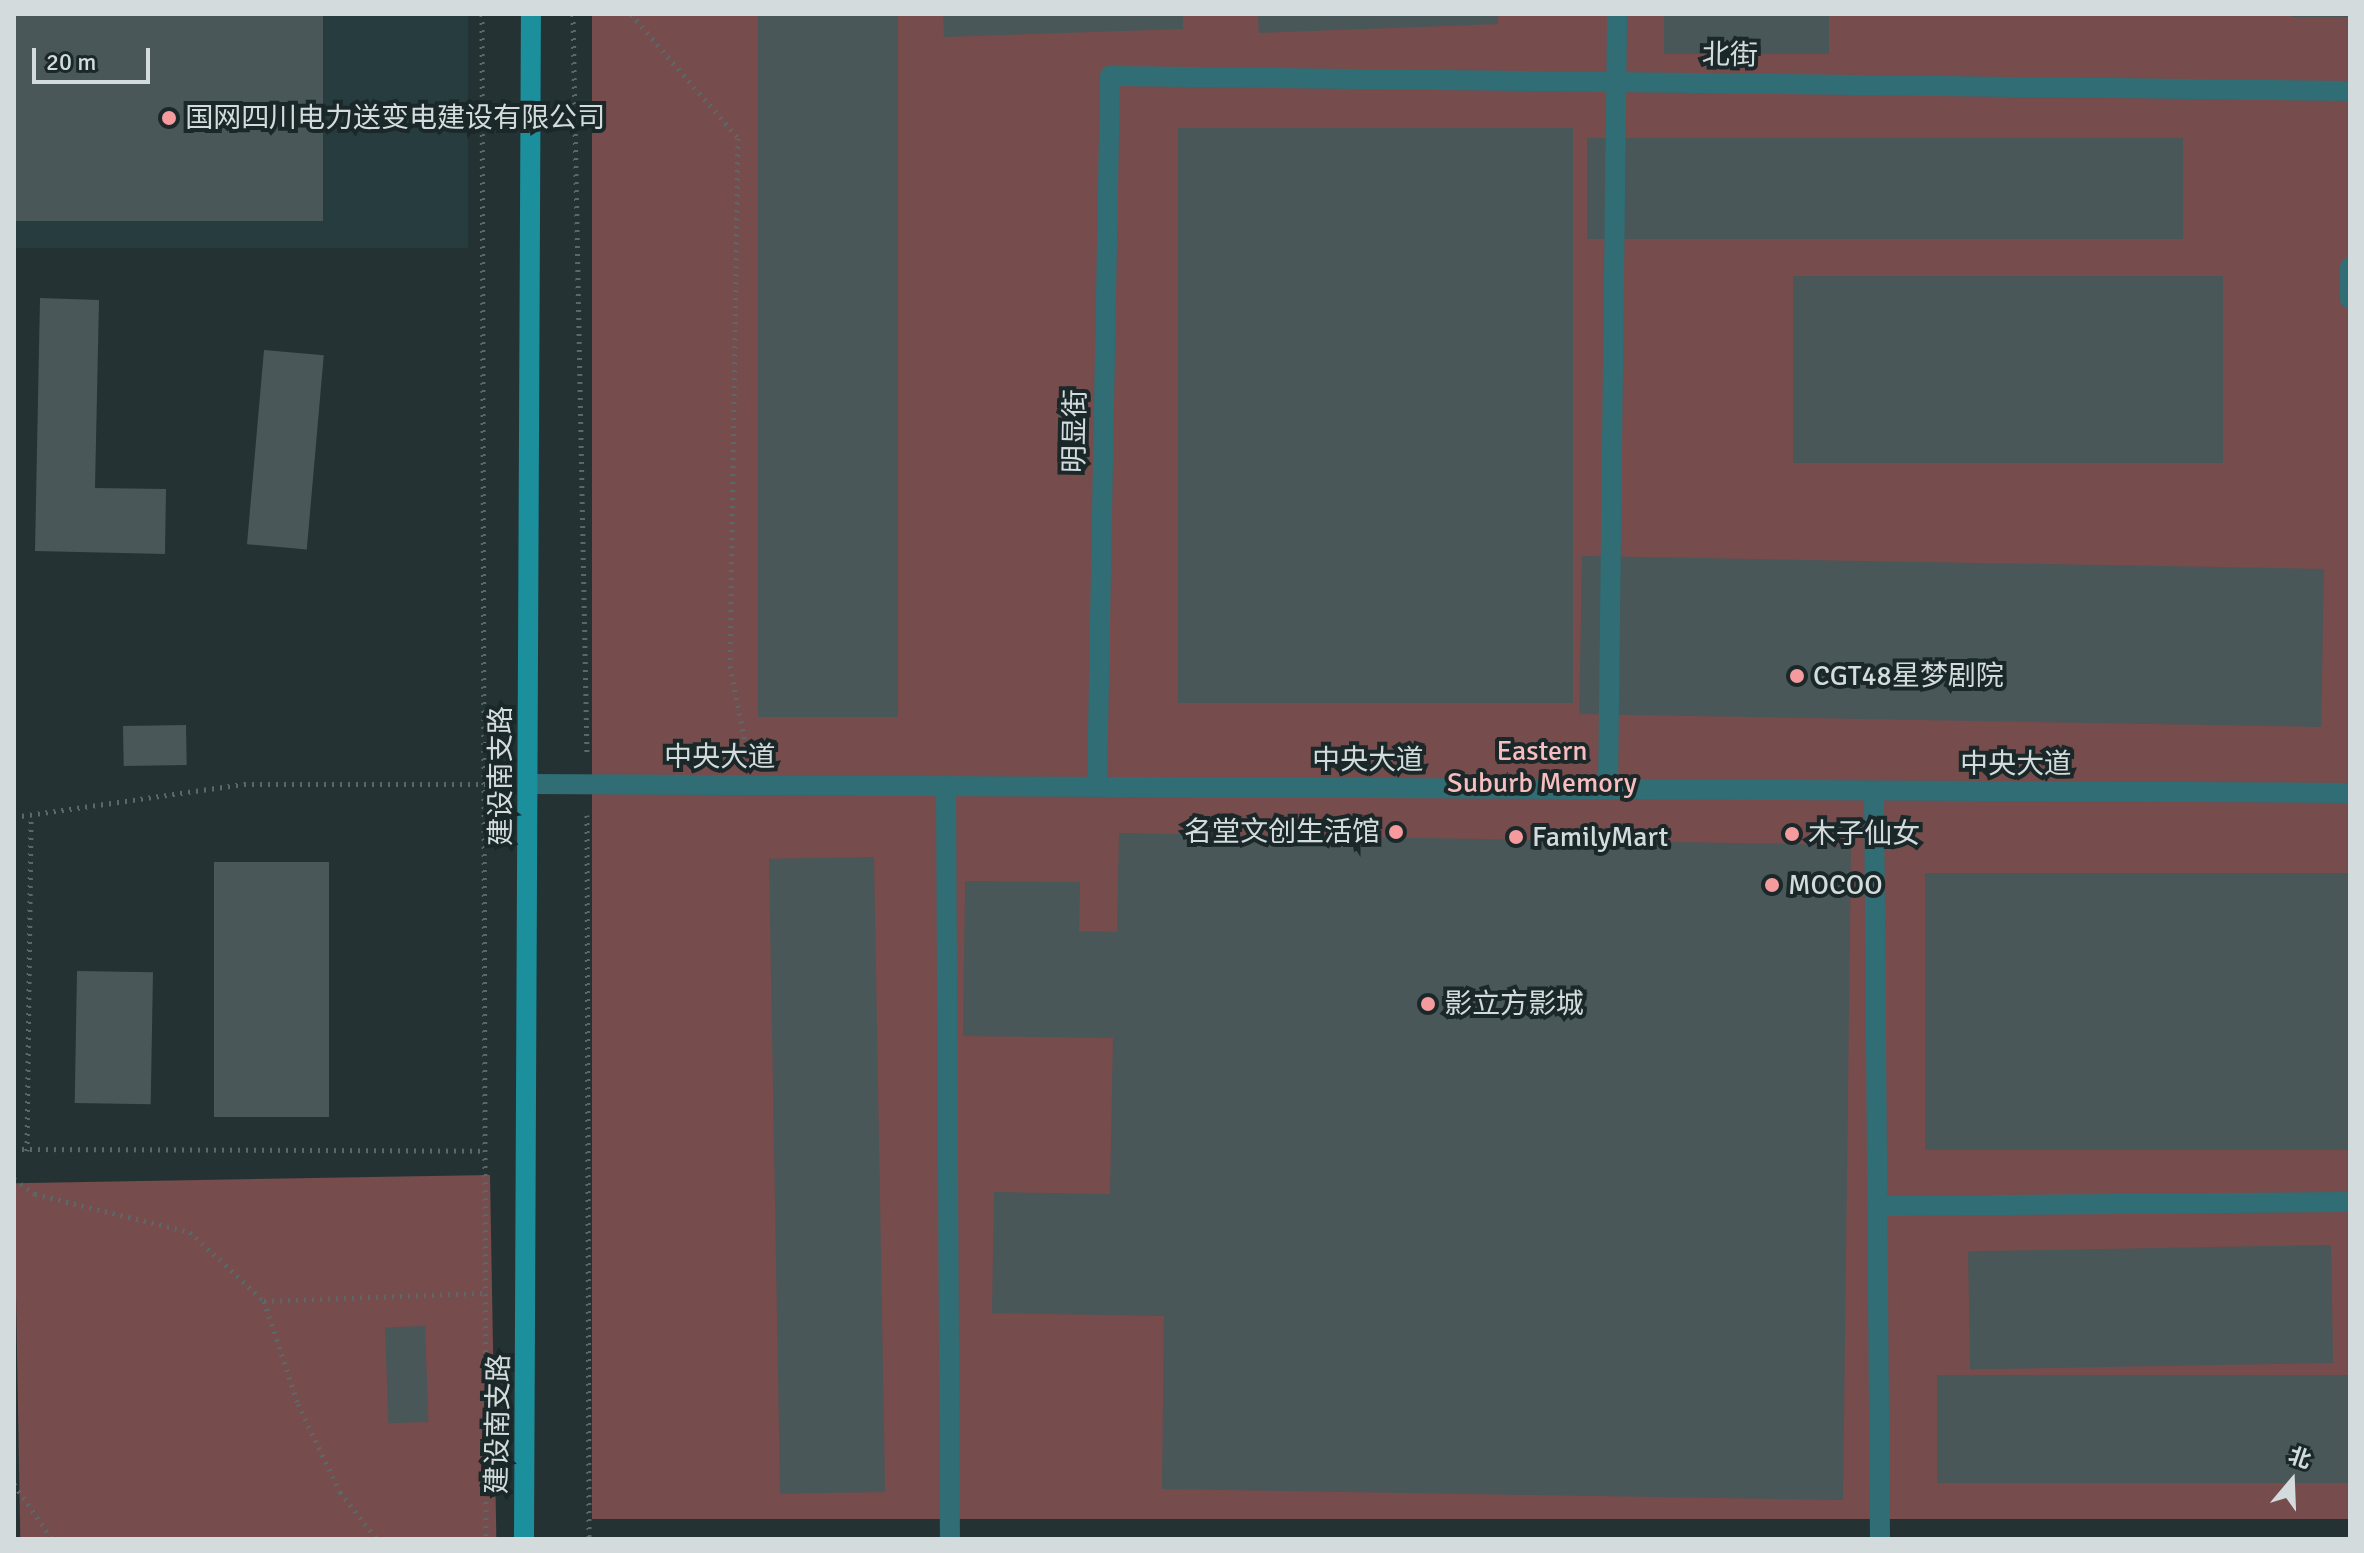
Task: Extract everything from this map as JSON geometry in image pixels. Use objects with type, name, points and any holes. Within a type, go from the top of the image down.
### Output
[{"type":"street","name":"建设南支路","points":[[524,1539],[531,14]]},
{"type":"street","points":[[1608,789],[1617,14]]},
{"type":"street","name":"北街","points":[[1110,76],[2350,91]]},
{"type":"street","name":"明显街","points":[[1097,787],[1110,76]]},
{"type":"street","points":[[2350,267],[2350,299]]},
{"type":"street","name":"中央大道","points":[[529,784],[2350,793]]},
{"type":"street","points":[[946,786],[950,1539]]},
{"type":"street","points":[[1874,791],[1880,1539]]},
{"type":"street","points":[[1878,1206],[2350,1202]]},
{"type":"path","points":[[482,14],[486,1539]]},
{"type":"path","points":[[631,14],[738,138],[730,666],[754,785]]},
{"type":"path","points":[[14,817],[244,784],[529,784]]},
{"type":"path","points":[[27,1151],[31,816]]},
{"type":"path","points":[[14,1149],[483,1151]]},
{"type":"path","points":[[14,1179],[35,1194],[190,1232],[264,1301],[298,1404],[340,1492],[377,1539]]},
{"type":"path","points":[[264,1301],[484,1293]]},
{"type":"path","points":[[14,1484],[52,1539]]},
{"type":"shaded area","name":"国网四川电力送变电建设有限公司","points":[[14,14],[468,14],[468,248],[14,248]]},
{"type":"green space","name":"Eastern Suburb Memory","points":[[592,14],[2350,14],[2350,1519],[592,1519]]},
{"type":"green space","points":[[490,1175],[496,1539],[20,1539],[14,1183]]},
{"type":"building","name":"国网四川电力送变电建设有限公司","points":[[14,14],[323,14],[323,221],[14,221]]},
{"type":"building","points":[[758,14],[898,14],[898,717],[758,717]]},
{"type":"building","points":[[943,14],[1183,14],[1183,29],[944,37]]},
{"type":"building","points":[[1258,14],[1498,14],[1498,24],[1259,33]]},
{"type":"building","points":[[1664,14],[1829,14],[1829,54],[1664,54]]},
{"type":"building","points":[[2292,14],[2350,14],[2350,17],[2292,17]]},
{"type":"building","points":[[1178,128],[1573,128],[1573,703],[1178,703]]},
{"type":"building","points":[[1587,138],[2183,138],[2183,239],[1587,239]]},
{"type":"building","points":[[1793,276],[2223,276],[2223,463],[1793,463]]},
{"type":"building","points":[[40,298],[99,300],[95,488],[166,489],[165,554],[35,551]]},
{"type":"building","points":[[264,350],[324,355],[307,549],[247,544]]},
{"type":"building","points":[[1582,556],[2324,569],[2321,727],[1579,714]]},
{"type":"building","points":[[186,725],[187,765],[124,766],[123,726]]},
{"type":"building","points":[[1119,833],[1851,845],[1843,1500],[1162,1489],[1164,1316],[992,1313],[994,1192],[1110,1194],[1113,1038],[963,1036],[965,881],[1080,882],[1079,931],[1117,932]]},
{"type":"building","points":[[874,857],[885,1492],[780,1494],[769,859]]},
{"type":"building","points":[[214,862],[329,862],[329,1117],[214,1117]]},
{"type":"building","points":[[1925,873],[2350,873],[2350,1150],[1925,1150]]},
{"type":"building","points":[[77,971],[153,972],[151,1104],[75,1103]]},
{"type":"building","points":[[2331,1245],[2333,1363],[1970,1369],[1968,1251]]},
{"type":"building","points":[[425,1326],[428,1422],[388,1423],[385,1327]]},
{"type":"building","points":[[1937,1375],[2350,1375],[2350,1483],[1937,1483]]},
{"type":"place","name":"国网四川电力送变电建设有限公司","points":[[169,118]]},
{"type":"place","name":"CGT48星梦剧院","points":[[1797,676]]},
{"type":"place","name":"名堂文创生活馆","points":[[1396,832]]},
{"type":"place","name":"木子仙女","points":[[1792,834]]},
{"type":"place","name":"FamilyMart","points":[[1516,837]]},
{"type":"place","name":"MOCOO","points":[[1772,885]]},
{"type":"place","name":"影立方影城","points":[[1428,1004]]}]
